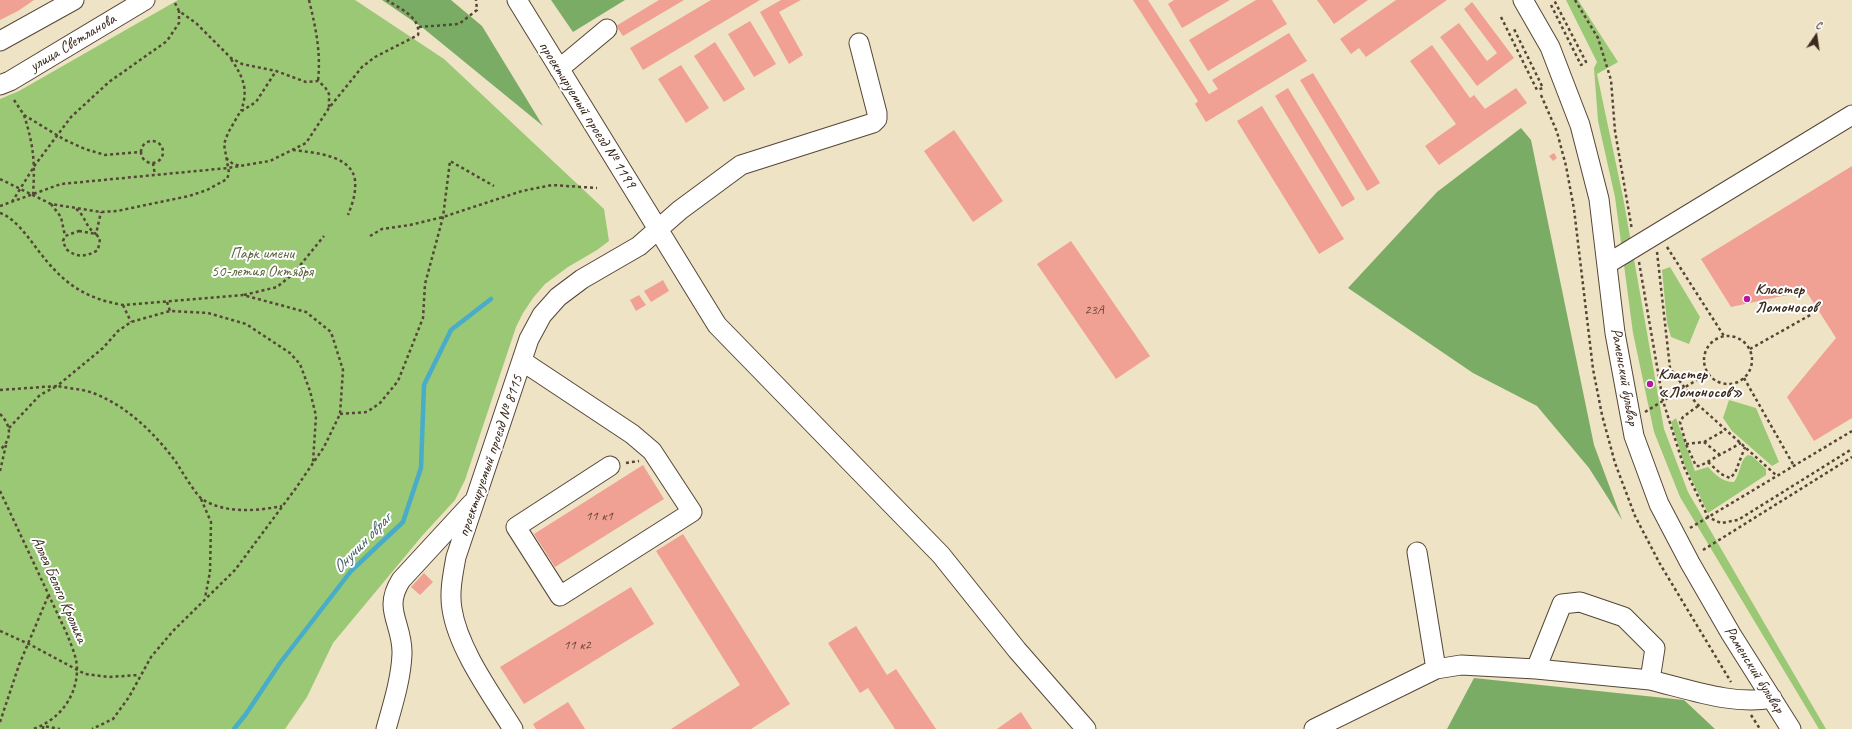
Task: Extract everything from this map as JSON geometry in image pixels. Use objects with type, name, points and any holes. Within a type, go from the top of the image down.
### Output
[{"type":"street","points":[[0,41],[74,0]]},
{"type":"street","name":"улица Светланова","points":[[0,85],[10,81],[145,0]]},
{"type":"street","name":"проектируемый проезд № 1199","points":[[517,0],[717,326],[941,555],[1016,650],[1086,729]]},
{"type":"street","name":"Раменский бульвар","points":[[1523,0],[1550,47],[1580,124],[1599,199],[1615,333],[1634,436],[1657,498],[1694,569],[1791,729]]},
{"type":"street","points":[[559,69],[607,29]]},
{"type":"street","name":"проектируемый проезд № 8115","points":[[513,729],[460,637],[452,609],[452,583],[456,557],[529,339],[542,315],[558,297],[582,279],[639,246],[658,229],[740,165],[874,123],[877,119],[877,113],[859,43]]},
{"type":"street","points":[[1607,264],[1852,115]]},
{"type":"street","points":[[522,361],[632,434],[652,451],[692,512],[560,596],[516,527],[610,466]]},
{"type":"street","points":[[386,729],[398,682],[402,653],[401,635],[392,606],[394,591],[401,580],[477,498]]},
{"type":"street","points":[[1417,552],[1436,669]]},
{"type":"street","points":[[1536,669],[1562,604],[1580,602],[1624,617],[1655,648],[1650,680]]},
{"type":"street","points":[[1314,729],[1436,669],[1461,665],[1536,669],[1650,680],[1734,700],[1756,702],[1772,698]]},
{"type":"path","points":[[310,0],[320,59],[318,81]]},
{"type":"path","points":[[0,206],[62,184],[228,168],[270,161],[306,143],[329,108],[362,67],[375,57],[418,35],[419,28],[416,19],[387,0]]},
{"type":"path","points":[[419,28],[459,24],[477,10],[476,0]]},
{"type":"path","points":[[1551,5],[1581,65],[1586,62],[1554,0]]},
{"type":"path","points":[[1575,0],[1598,38],[1611,80],[1615,131],[1632,237]]},
{"type":"path","points":[[12,203],[35,165],[71,117],[109,82],[167,41],[179,23],[178,11],[175,3]]},
{"type":"path","points":[[0,179],[34,194],[51,204],[101,212],[117,211],[201,192],[227,179],[229,173],[224,144],[246,98],[242,75],[231,58],[196,23],[178,11]]},
{"type":"path","points":[[1502,17],[1537,90],[1543,88],[1513,27]]},
{"type":"path","points":[[231,58],[242,64],[276,71],[306,82],[318,81],[325,87],[329,94],[329,108]]},
{"type":"path","points":[[240,112],[256,102],[276,71]]},
{"type":"path","points":[[14,100],[24,115],[32,141],[35,165],[34,194]]},
{"type":"path","points":[[24,115],[57,135],[85,149],[105,155],[140,152]]},
{"type":"path","points":[[152,140],[160,143],[164,151],[161,159],[152,163],[144,160],[140,152],[143,144],[152,140]]},
{"type":"path","points":[[292,150],[314,153],[342,161],[350,167],[356,187],[348,215]]},
{"type":"path","points":[[226,158],[233,164],[243,166]]},
{"type":"path","points":[[340,414],[367,412],[380,403],[398,381],[423,318],[425,284],[443,217],[450,161],[494,186]]},
{"type":"path","points":[[152,163],[155,176]]},
{"type":"path","points":[[370,236],[382,229],[410,225],[443,217],[522,191],[552,185],[598,188]]},
{"type":"path","points":[[51,204],[61,217],[65,236],[63,242],[66,249],[82,256],[90,255],[98,250],[100,239],[87,226],[83,215],[73,208]]},
{"type":"path","points":[[96,234],[101,212]]},
{"type":"path","points":[[0,213],[27,235],[56,272],[82,294],[109,303],[123,305],[243,295],[277,287],[293,274],[324,236]]},
{"type":"path","points":[[65,236],[79,231],[96,234]]},
{"type":"path","points":[[1665,243],[1724,336]]},
{"type":"path","points":[[1657,249],[1670,368],[1698,406],[1777,476]]},
{"type":"path","points":[[1639,259],[1662,401],[1684,467],[1708,517],[1721,523],[1738,520],[1852,449]]},
{"type":"path","points":[[92,729],[113,719],[129,697],[151,657],[169,636],[235,570],[283,506],[324,447],[340,414],[344,370],[331,332],[306,312],[243,295]]},
{"type":"path","points":[[167,302],[170,311]]},
{"type":"path","points":[[123,305],[131,322]]},
{"type":"path","points":[[9,428],[40,395],[57,386],[103,348],[118,331],[131,322],[170,311],[208,313],[246,324],[290,353],[300,364],[310,391],[316,416],[313,463]]},
{"type":"path","points":[[1750,349],[1812,314]]},
{"type":"path","points":[[1724,336],[1739,338],[1750,349],[1752,365],[1744,378],[1737,382],[1725,384],[1713,379],[1708,373],[1704,362],[1706,350],[1710,343],[1724,336]]},
{"type":"path","points":[[1643,413],[1708,373]]},
{"type":"path","points":[[1744,378],[1794,466]]},
{"type":"path","points":[[0,390],[57,386],[88,392],[118,406],[138,421],[163,444],[201,498],[211,522],[210,572],[205,599]]},
{"type":"path","points":[[1698,406],[1683,417],[1680,422],[1686,444],[1696,466],[1700,466],[1708,462],[1741,443]]},
{"type":"path","points":[[0,414],[6,420],[9,428],[9,436],[0,471]]},
{"type":"path","points":[[1686,444],[1704,442],[1725,430]]},
{"type":"path","points":[[1690,528],[1852,431]]},
{"type":"path","points":[[1704,442],[1720,455]]},
{"type":"path","points":[[0,450],[6,444]]},
{"type":"path","points":[[1708,462],[1721,474],[1730,478],[1735,473],[1744,447]]},
{"type":"path","points":[[1703,550],[1852,457]]},
{"type":"path","points":[[610,466],[641,461]]},
{"type":"path","name":"Аллея Белого Кролика","points":[[0,491],[67,634],[74,653],[77,669],[74,688],[68,701],[60,713],[43,727]]},
{"type":"path","points":[[201,498],[221,507],[242,510],[283,506]]},
{"type":"path","points":[[0,722],[19,665],[49,594]]},
{"type":"path","points":[[0,631],[29,644],[85,674],[109,677],[140,675]]},
{"type":"path","points":[[33,729],[43,727],[60,729]]},
{"type":"green space","name":"Парк имени 50-летия Октября","points":[[178,0],[355,0],[444,59],[604,209],[609,241],[568,267],[545,284],[523,313],[516,327],[465,480],[455,500],[422,536],[333,643],[307,697],[285,729],[0,729],[0,99],[19,91]]},
{"type":"green space","points":[[382,0],[451,0],[482,26],[543,126],[423,28]]},
{"type":"green space","points":[[551,0],[625,0],[573,32]]},
{"type":"green space","points":[[1566,0],[1578,0],[1618,62],[1597,74],[1623,197],[1664,429],[1688,492],[1826,729],[1819,729],[1680,497],[1654,432],[1633,333],[1615,197],[1598,121],[1594,68],[1597,62]]},
{"type":"green space","points":[[1521,128],[1531,140],[1594,445],[1622,520],[1589,468],[1537,406],[1473,373],[1348,288],[1437,192]]},
{"type":"green space","points":[[1670,267],[1700,317],[1689,344],[1671,337],[1667,323],[1662,270]]},
{"type":"green space","points":[[1729,400],[1756,408],[1779,462],[1772,466],[1732,431],[1723,418]]},
{"type":"green space","points":[[1676,418],[1695,471],[1708,467],[1726,481],[1734,482],[1743,460],[1748,455],[1752,456],[1766,469],[1766,475],[1708,513],[1685,466],[1671,422]]},
{"type":"green space","points":[[1474,678],[1684,700],[1715,729],[1447,729]]},
{"type":"building","points":[[0,0],[34,0],[18,11],[0,20]]},
{"type":"building","points":[[659,0],[684,0],[623,36],[616,26]]},
{"type":"building","points":[[711,0],[760,0],[643,70],[630,48]]},
{"type":"building","points":[[781,0],[801,0],[779,12],[803,55],[789,64],[760,12]]},
{"type":"building","points":[[1133,0],[1148,0],[1209,94],[1218,89],[1212,80],[1289,33],[1307,61],[1206,122],[1195,104],[1198,101]]},
{"type":"building","points":[[1174,0],[1230,0],[1182,28],[1168,4]]},
{"type":"building","points":[[1256,0],[1272,0],[1287,24],[1208,71],[1189,40]]},
{"type":"building","points":[[1317,0],[1368,0],[1334,24]]},
{"type":"building","points":[[1396,0],[1447,0],[1366,57],[1359,48],[1351,54],[1340,39]]},
{"type":"building","points":[[1472,2],[1514,58],[1477,86],[1440,37],[1459,23],[1487,61],[1497,53],[1464,9]]},
{"type":"building","points":[[750,21],[776,64],[754,77],[728,34]]},
{"type":"building","points":[[715,42],[745,89],[724,102],[694,56]]},
{"type":"building","points":[[1432,45],[1470,98],[1474,95],[1485,109],[1516,88],[1527,103],[1439,165],[1425,146],[1456,124],[1410,61]]},
{"type":"building","points":[[681,65],[709,108],[686,123],[658,79]]},
{"type":"building","points":[[1313,73],[1380,183],[1367,191],[1300,80]]},
{"type":"building","points":[[1288,88],[1355,199],[1342,207],[1275,96]]},
{"type":"building","points":[[1262,106],[1344,239],[1319,254],[1237,121]]},
{"type":"building","points":[[954,130],[1003,201],[973,222],[924,151]]},
{"type":"building","points":[[1554,153],[1557,158],[1553,161],[1549,156]]},
{"type":"building","name":"Кластер Ломоносов","points":[[1852,166],[1852,418],[1814,441],[1787,397],[1836,338],[1806,291],[1731,307],[1701,259]]},
{"type":"building","points":[[1071,241],[1150,356],[1116,379],[1037,264]]},
{"type":"building","points":[[663,280],[669,291],[651,302],[644,291]]},
{"type":"building","points":[[639,295],[646,305],[636,311],[630,300]]},
{"type":"building","points":[[643,465],[664,499],[555,567],[534,534]]},
{"type":"building","points":[[683,534],[790,704],[751,729],[671,729],[740,685],[656,551]]},
{"type":"building","points":[[424,573],[433,582],[420,595],[411,587]]},
{"type":"building","points":[[631,587],[654,624],[524,704],[500,667]]},
{"type":"building","points":[[856,626],[887,675],[896,669],[936,729],[895,729],[868,688],[860,693],[828,643]]},
{"type":"building","points":[[568,702],[585,729],[536,729],[533,724]]},
{"type":"building","points":[[1021,712],[1032,729],[997,729]]},
{"type":"waterway","name":"Онучин овраг","points":[[234,729],[246,714],[280,663],[351,571],[403,522],[421,468],[424,385],[451,330],[491,299]]},
{"type":"place","name":"Кластер Ломоносов","points":[[1747,299]]},
{"type":"place","name":"Кластер «Ломоносов»","points":[[1650,384]]}]
